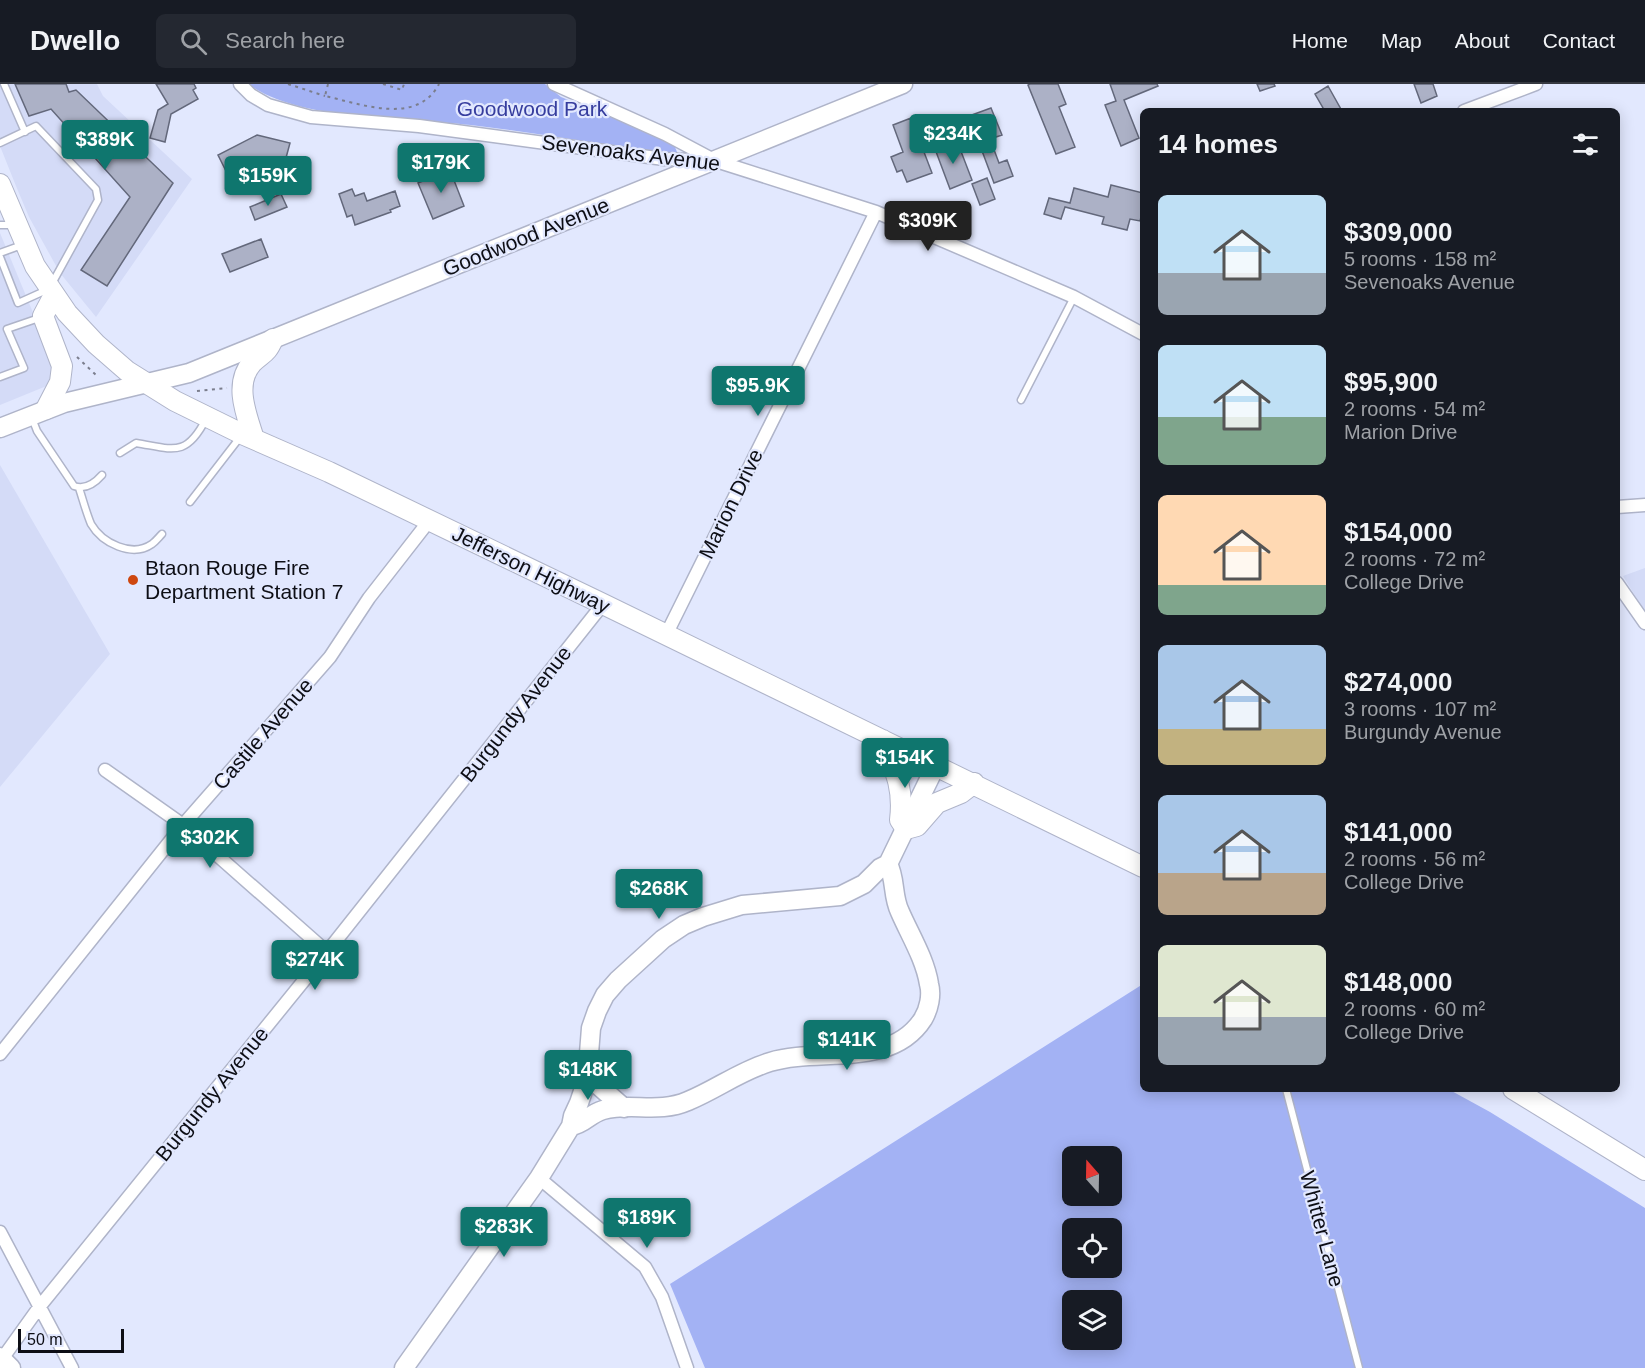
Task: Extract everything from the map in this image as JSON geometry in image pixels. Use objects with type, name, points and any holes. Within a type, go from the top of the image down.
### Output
[{"type":"main road","name":"Jefferson Highway","points":[[0,184],[8,225],[25,244],[51,292],[96,344],[127,371],[147,384],[248,437],[329,472],[1140,866]]},
{"type":"main road","points":[[38,412],[60,382],[62,366],[43,316],[51,292]]},
{"type":"main road","points":[[248,437],[243,390],[246,372],[253,362],[268,351],[273,339]]},
{"type":"main road","points":[[883,740],[899,779],[902,797],[900,820],[906,829],[917,826],[937,803],[961,793],[974,783]]},
{"type":"main road","points":[[1518,1092],[1645,1170]]},
{"type":"street","name":"Sevenoaks Avenue","points":[[240,84],[251,95],[268,105],[310,117],[419,126],[663,159],[716,161],[876,212],[1074,297],[1140,332]]},
{"type":"street","points":[[554,84],[665,134],[716,161]]},
{"type":"street","points":[[1472,108],[1536,84]]},
{"type":"street","name":"Goodwood Avenue","points":[[0,428],[38,412],[85,397],[189,373],[899,85]]},
{"type":"street","name":"Marion Drive","points":[[666,635],[876,212]]},
{"type":"street","points":[[1620,507],[1645,506]]},
{"type":"street","name":"Castile Avenue","points":[[0,1054],[183,825],[330,657],[369,598],[429,521]]},
{"type":"street","points":[[1620,587],[1645,623]]},
{"type":"street","name":"Burgundy Avenue","points":[[3,1361],[40,1306],[327,952],[603,604]]},
{"type":"street","points":[[404,1368],[539,1178],[571,1126],[584,1090],[591,1028],[605,995],[618,980],[644,954],[684,925],[742,905],[840,896],[864,884],[880,868],[888,864],[936,765]]},
{"type":"street","points":[[105,770],[183,825],[327,952]]},
{"type":"street","points":[[571,1126],[581,1125],[594,1113],[603,1110],[658,1109],[687,1102],[757,1066],[788,1057],[874,1050],[890,1046],[917,1028],[930,1000],[930,986],[926,970],[898,909],[894,895],[893,874],[888,864]]},
{"type":"street","points":[[588,1066],[599,1086],[624,1108]]},
{"type":"street","points":[[539,1178],[645,1267],[662,1297],[687,1368]]},
{"type":"street","points":[[0,1232],[72,1368]]},
{"type":"lane","points":[[4,84],[25,132]]},
{"type":"lane","points":[[0,143],[36,126],[96,189],[98,200],[51,292],[18,303],[0,255],[25,244]]},
{"type":"lane","points":[[1021,400],[1074,297]]},
{"type":"lane","points":[[0,377],[24,368],[7,329],[43,316]]},
{"type":"lane","points":[[38,412],[37,431],[74,486],[80,488],[95,482],[102,475]]},
{"type":"lane","points":[[120,453],[136,443],[170,450],[184,447],[190,444],[207,417]]},
{"type":"lane","points":[[190,502],[248,437]]},
{"type":"lane","points":[[80,488],[92,525],[117,548],[127,549],[151,545],[162,534]]},
{"type":"lane","name":"Whitter Lane","points":[[1287,1092],[1359,1368]]},
{"type":"path","points":[[288,84],[360,104],[402,110],[424,102],[439,84]]},
{"type":"path","points":[[325,96],[328,84]]},
{"type":"path","points":[[383,84],[402,90],[404,84]]},
{"type":"path","points":[[73,356],[78,357],[97,376]]},
{"type":"path","points":[[200,387],[206,390]]},
{"type":"path","points":[[197,391],[228,388]]},
{"type":"shaded area","points":[[0,84],[97,84],[103,96],[192,179],[96,317],[60,273],[29,217],[16,186],[0,146]]},
{"type":"shaded area","points":[[0,233],[46,344],[54,372],[49,385],[0,405]]},
{"type":"shaded area","points":[[0,465],[110,654],[0,787]]},
{"type":"shaded area","points":[[1645,568],[1645,612],[1623,576]]},
{"type":"green space","name":"Goodwood Park","points":[[248,84],[545,84],[561,97],[673,142],[677,152],[674,155],[471,125],[325,112],[270,96]]},
{"type":"green space","points":[[1140,986],[1140,1092],[1453,1092],[1490,1112],[1645,1208],[1645,1368],[705,1368],[670,1284]]},
{"type":"building","points":[[15,84],[66,84],[69,92],[76,90],[173,183],[107,286],[81,270],[130,197],[51,109],[29,116]]},
{"type":"building","points":[[156,84],[194,84],[196,88],[193,90],[198,99],[171,114],[165,142],[150,138],[158,110],[168,104]]},
{"type":"building","points":[[1058,84],[1066,104],[1059,107],[1075,147],[1056,154],[1028,85]]},
{"type":"building","points":[[1110,84],[1157,84],[1158,86],[1124,100],[1139,138],[1121,146],[1105,105],[1116,101]]},
{"type":"building","points":[[1257,84],[1274,84],[1275,86],[1260,91]]},
{"type":"building","points":[[1414,84],[1433,84],[1437,96],[1421,103]]},
{"type":"building","points":[[1328,86],[1340,108],[1323,108],[1315,94]]},
{"type":"building","points":[[991,108],[1002,135],[990,139],[999,163],[1007,160],[1013,176],[994,183],[969,116]]},
{"type":"building","points":[[911,118],[932,173],[907,182],[902,170],[897,172],[891,157],[903,152],[893,125]]},
{"type":"building","points":[[257,135],[290,143],[280,180],[260,175],[254,162],[228,175],[218,155]]},
{"type":"building","points":[[957,141],[972,180],[950,189],[935,149]]},
{"type":"building","points":[[450,170],[464,206],[433,219],[418,183]]},
{"type":"building","points":[[987,178],[995,199],[980,205],[972,184]]},
{"type":"building","points":[[1111,185],[1140,192],[1140,221],[1130,219],[1127,230],[1102,224],[1104,217],[1065,207],[1061,219],[1044,214],[1049,198],[1070,203],[1074,188],[1108,197]]},
{"type":"building","points":[[352,189],[355,196],[364,193],[367,201],[395,191],[400,206],[390,210],[391,212],[355,225],[352,215],[347,217],[339,194]]},
{"type":"building","points":[[281,194],[287,207],[255,220],[250,207]]},
{"type":"building","points":[[261,239],[268,257],[230,272],[222,254]]},
{"type":"place","name":"Btaon Rouge Fire Department Station 7","points":[[133,580]]}]
